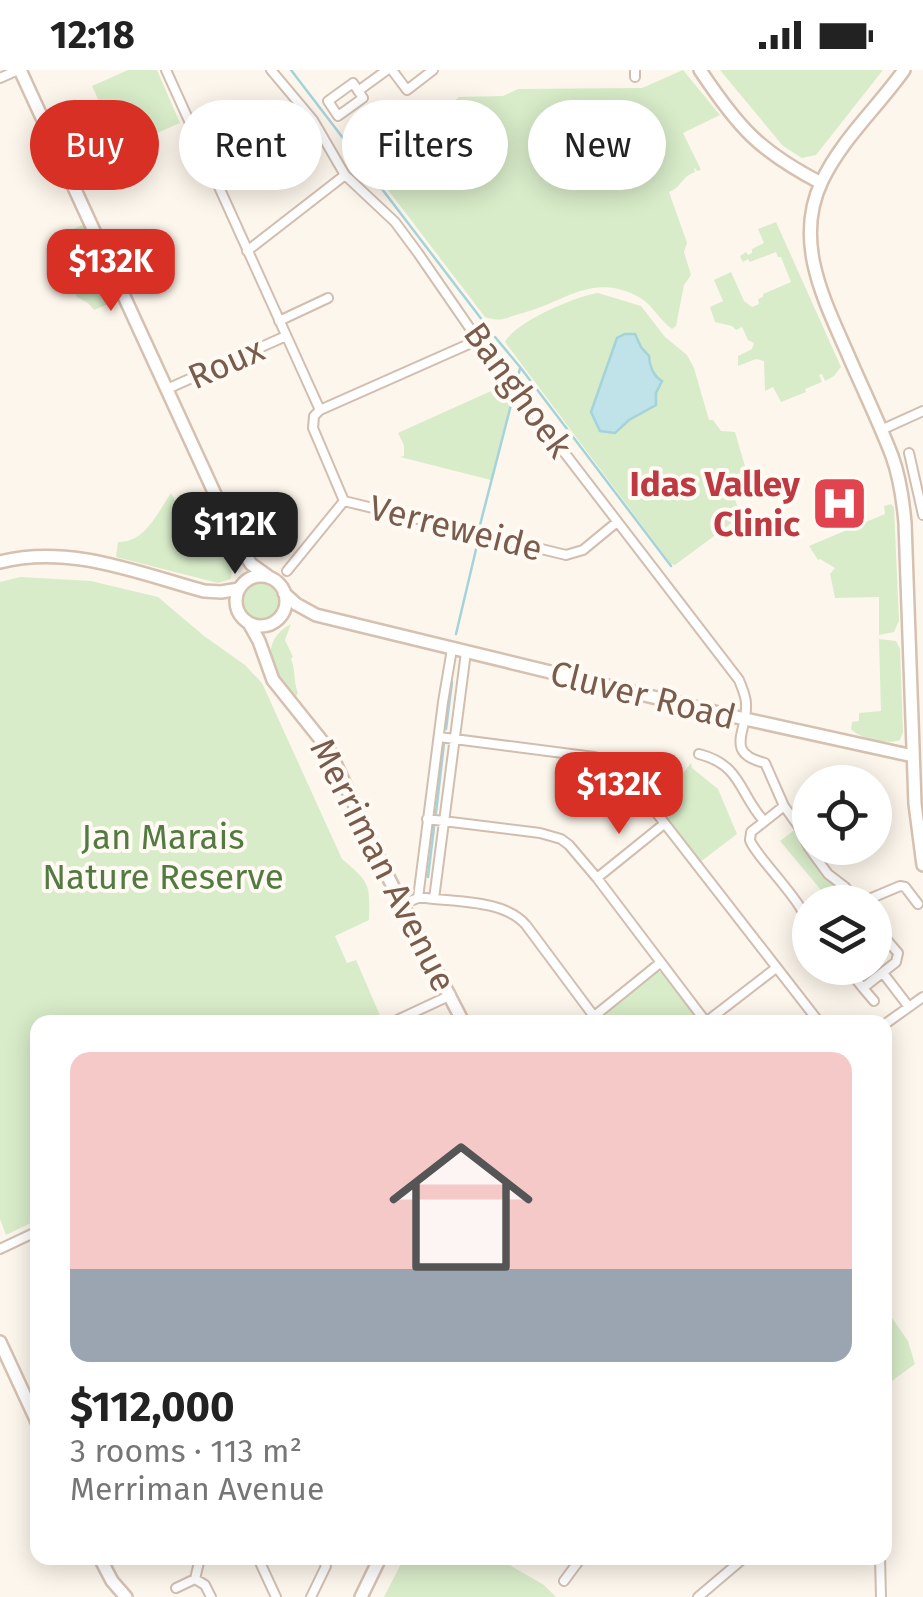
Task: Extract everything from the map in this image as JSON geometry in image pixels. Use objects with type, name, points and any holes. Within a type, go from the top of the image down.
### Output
[{"type":"street","points":[[0,78],[19,70],[237,542],[251,564],[278,583],[284,593],[286,603],[275,621],[265,662]]},
{"type":"street","points":[[166,70],[320,410]]},
{"type":"street","name":"Banghoek","points":[[271,70],[314,120],[342,170]]},
{"type":"street","points":[[358,91],[390,70],[406,90],[433,70]]},
{"type":"street","points":[[700,70],[746,132],[784,163],[821,183]]},
{"type":"street","points":[[904,70],[842,145],[821,183],[814,200],[810,243],[814,272],[900,484],[918,757],[915,804],[923,866]]},
{"type":"street","points":[[353,83],[358,91],[363,98],[338,116],[328,101],[353,83]]},
{"type":"street","points":[[247,251],[342,177]]},
{"type":"street","name":"Banghoek","points":[[361,190],[394,222],[445,288],[478,340],[738,680],[746,702],[742,750],[749,759],[765,763],[784,806]]},
{"type":"street","points":[[279,320],[328,298]]},
{"type":"street","name":"Roux","points":[[167,389],[286,336]]},
{"type":"street","points":[[287,571],[344,500],[312,428],[314,416],[478,340]]},
{"type":"street","points":[[881,430],[923,412]]},
{"type":"street","points":[[909,454],[923,514]]},
{"type":"street","name":"Verreweide","points":[[344,500],[566,555],[584,550],[617,522]]},
{"type":"street","points":[[237,542],[244,568],[236,600],[238,611]]},
{"type":"street","points":[[0,562],[20,557],[68,556],[221,592],[241,586],[253,577],[269,578]]},
{"type":"street","points":[[204,590],[238,611],[248,622],[258,626],[275,621]]},
{"type":"street","name":"Cluver Road","points":[[284,593],[316,615],[918,757]]},
{"type":"street","name":"Cluver Road","points":[[275,621],[316,615]]},
{"type":"street","name":"Merriman Avenue","points":[[248,622],[278,687],[330,750],[460,1015]]},
{"type":"street","points":[[418,898],[448,675],[459,650]]},
{"type":"street","points":[[434,899],[462,678],[459,650]]},
{"type":"street","points":[[448,675],[462,678]]},
{"type":"street","points":[[439,737],[594,757],[616,764],[813,1015]]},
{"type":"street","points":[[699,754],[712,757],[738,777],[753,809],[764,822]]},
{"type":"street","points":[[792,896],[751,843],[751,832],[784,806],[828,874],[844,885]]},
{"type":"street","points":[[427,819],[552,835],[569,845],[701,1015]]},
{"type":"street","points":[[597,878],[664,824]]},
{"type":"street","points":[[892,889],[905,888],[918,904]]},
{"type":"street","points":[[403,904],[418,898],[434,899],[499,907],[514,913],[587,1015]]},
{"type":"street","points":[[595,1015],[660,963]]},
{"type":"street","points":[[715,1015],[776,968]]},
{"type":"street","points":[[861,985],[874,1001]]},
{"type":"street","points":[[863,988],[867,985]]},
{"type":"street","points":[[892,985],[910,1007]]},
{"type":"street","points":[[408,1015],[451,995]]},
{"type":"street","points":[[892,1019],[923,998]]},
{"type":"street","points":[[0,1248],[30,1234]]},
{"type":"street","points":[[0,1342],[30,1407]]},
{"type":"street","points":[[104,1565],[126,1597]]},
{"type":"street","points":[[195,1579],[198,1565]]},
{"type":"street","points":[[261,1565],[276,1597]]},
{"type":"street","points":[[312,1597],[326,1565]]},
{"type":"street","points":[[361,1597],[377,1565]]},
{"type":"street","points":[[564,1582],[576,1565]]},
{"type":"street","points":[[698,1597],[736,1565]]},
{"type":"street","points":[[880,1565],[882,1597]]},
{"type":"street","points":[[176,1588],[195,1579]]},
{"type":"street","points":[[195,1579],[205,1585],[211,1597]]},
{"type":"green space","points":[[128,70],[157,70],[179,123],[159,132],[159,100],[98,100],[92,86]]},
{"type":"green space","points":[[683,70],[720,115],[683,133],[701,170],[694,167],[695,172],[669,192],[687,243],[684,252],[691,275],[684,285],[676,326],[672,329],[642,299],[606,287],[578,292],[504,319],[485,317],[388,190],[508,190],[508,100],[455,100],[459,97],[503,96],[518,89],[642,88]]},
{"type":"green space","points":[[720,70],[883,70],[816,155],[802,158],[783,146]]},
{"type":"green space","points":[[776,222],[841,367],[834,376],[825,381],[819,375],[822,382],[781,402],[773,387],[765,391],[764,361],[756,359],[738,366],[738,356],[752,349],[754,343],[742,327],[736,330],[715,322],[710,307],[723,301],[714,280],[731,272],[744,301],[752,307],[759,304],[763,294],[791,282],[776,252],[750,262],[743,262],[740,256],[752,253],[752,249],[764,243],[758,229]]},
{"type":"green space","points":[[85,224],[117,300],[94,310],[77,297],[62,234]]},
{"type":"green space","points":[[598,293],[641,306],[665,337],[687,355],[709,420],[721,431],[735,432],[749,480],[743,472],[727,478],[741,516],[675,565],[505,342],[532,319]],"holes":[[[617,339],[641,347],[649,356],[656,377],[656,393],[629,420],[614,352]]]},
{"type":"green space","points":[[500,387],[511,401],[491,480],[400,457],[404,456],[404,445],[398,433]]},
{"type":"green space","points":[[171,493],[181,513],[194,519],[211,519],[232,568],[231,579],[218,583],[116,557],[118,542],[143,532]]},
{"type":"green space","points":[[891,504],[899,621],[894,632],[879,635],[879,597],[835,598],[830,574],[835,568],[818,560],[809,546],[885,514],[884,506]]},
{"type":"green space","name":"Jan Marais Nature Reserve","points":[[20,577],[91,581],[158,597],[245,665],[262,683],[342,859],[366,885],[369,920],[335,936],[347,963],[356,960],[380,1015],[30,1015],[30,1223],[6,1235],[0,1219],[0,582]]},
{"type":"green space","points":[[261,580],[276,586],[282,601],[276,616],[261,622],[246,616],[240,601],[246,586]]},
{"type":"green space","points":[[291,624],[285,640],[293,657],[298,693],[295,698],[279,680],[271,660],[274,640]]},
{"type":"green space","points":[[879,639],[896,641],[900,649],[903,732],[900,740],[895,741],[867,738],[851,729],[852,722],[859,721],[859,713],[881,711]]},
{"type":"green space","points":[[691,763],[718,789],[737,834],[699,863],[656,807]]},
{"type":"green space","points":[[792,832],[792,855],[780,841]]},
{"type":"green space","points":[[800,865],[825,865],[840,885],[817,885]]},
{"type":"green space","points":[[656,971],[664,973],[696,1015],[600,1015]]},
{"type":"green space","points":[[892,1318],[908,1341],[915,1364],[892,1381]]},
{"type":"green space","points":[[400,1565],[509,1565],[544,1585],[556,1597],[384,1597]]},
{"type":"water","points":[[635,334],[649,356],[654,374],[662,381],[656,405],[615,433],[600,431],[591,412],[617,338]]},
{"type":"waterway","points":[[291,70],[489,329]]},
{"type":"waterway","points":[[495,337],[671,566]]},
{"type":"waterway","points":[[517,382],[520,368]]},
{"type":"waterway","points":[[480,525],[513,397]]},
{"type":"waterway","points":[[456,634],[478,541]]},
{"type":"waterway","points":[[446,729],[452,682]]},
{"type":"waterway","points":[[436,813],[444,743]]},
{"type":"waterway","points":[[428,877],[434,827]]},
{"type":"place","name":"Idas Valley Clinic","points":[[839,504]]}]
